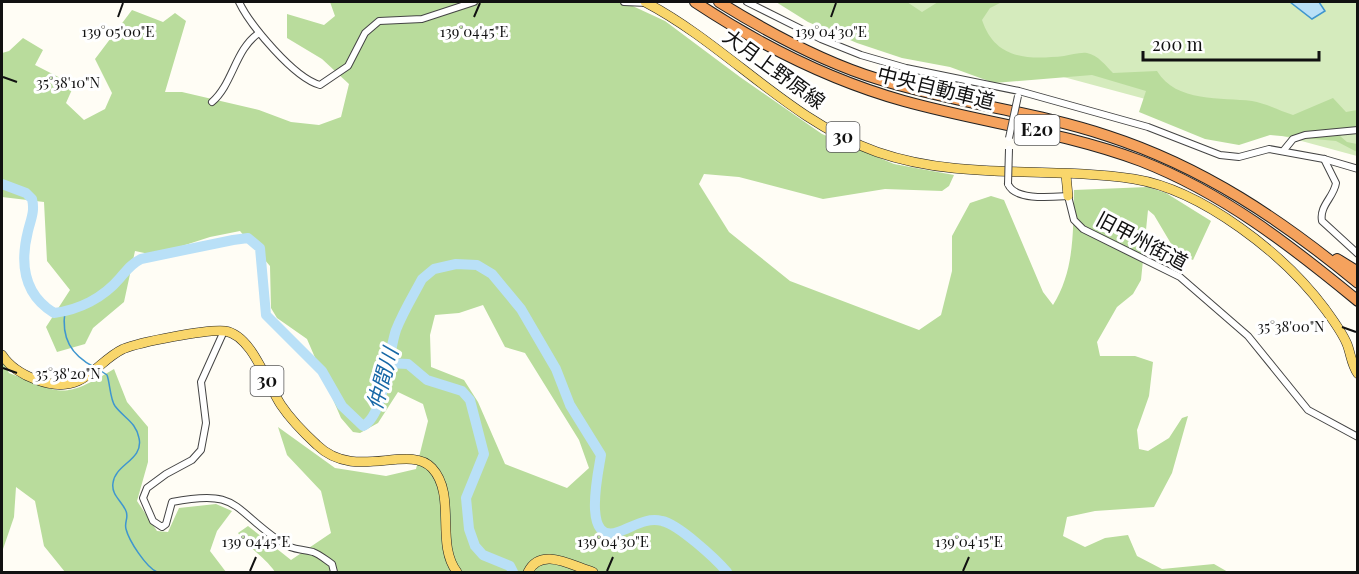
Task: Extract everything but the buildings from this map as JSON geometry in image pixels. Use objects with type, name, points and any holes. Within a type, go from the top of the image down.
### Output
[{"type":"highway","name":"中央自動車道","points":[[695,2],[785,55],[870,91],[938,109],[1070,138],[1172,174],[1260,224],[1358,301]]},
{"type":"highway","name":"中央自動車道","points":[[719,2],[789,42],[845,68],[918,90],[1108,136],[1179,163],[1269,214],[1358,283]]},
{"type":"highway","points":[[1269,214],[1358,272]]},
{"type":"main road","name":"大月上野原線","points":[[646,2],[680,22],[804,115],[859,145],[892,157],[942,168],[1125,178],[1158,185],[1231,222],[1291,269],[1324,308],[1352,345],[1358,374]]},
{"type":"main road","points":[[1066,175],[1068,196]]},
{"type":"main road","points":[[2,355],[19,372],[45,381],[66,384],[82,379],[126,348],[224,331]]},
{"type":"main road","name":"30","points":[[224,331],[234,334],[247,345],[284,410],[322,450],[353,463],[410,459],[421,461],[432,469],[441,485],[449,557],[457,573]]},
{"type":"main road","points":[[528,573],[536,562],[547,558],[593,573]]},
{"type":"street","points":[[239,2],[259,33],[298,72],[320,86],[348,66],[365,33],[380,21],[422,20],[474,2]]},
{"type":"street","points":[[624,2],[646,2]]},
{"type":"street","points":[[747,2],[821,39],[861,55],[1149,127],[1230,158],[1269,149],[1284,150],[1358,169]]},
{"type":"street","points":[[212,102],[220,95],[243,49],[259,33]]},
{"type":"street","points":[[1018,94],[1009,138],[1008,184],[1014,192],[1022,195],[1068,196]]},
{"type":"street","points":[[1284,150],[1293,139],[1305,135],[1358,130]]},
{"type":"street","points":[[1324,159],[1336,183],[1332,196],[1321,211],[1322,221],[1358,254]]},
{"type":"street","name":"旧甲州街道","points":[[1068,196],[1074,220],[1079,226],[1180,277],[1248,336],[1308,410],[1358,437]]},
{"type":"street","points":[[224,331],[201,382],[206,423],[201,450],[192,460],[166,474],[147,488],[143,498],[153,520],[162,527],[166,524],[172,502],[198,497],[221,498],[232,502],[278,540],[298,551],[312,552],[332,564],[334,573]]},
{"type":"green space","points":[[330,2],[624,2],[665,21],[822,134],[894,164],[954,175],[949,186],[942,191],[885,189],[823,199],[739,177],[704,174],[699,184],[729,232],[790,281],[919,330],[941,315],[952,271],[952,236],[970,203],[991,196],[1004,200],[1043,292],[1053,305],[1069,264],[1073,235],[1074,190],[1148,187],[1166,193],[1211,221],[1193,260],[1176,252],[1154,215],[1148,210],[1141,280],[1133,294],[1117,307],[1097,342],[1100,356],[1135,356],[1153,362],[1149,396],[1137,430],[1139,449],[1148,451],[1169,438],[1182,418],[1188,416],[1172,473],[1154,507],[1095,511],[1067,517],[1063,536],[1085,547],[1105,538],[1128,535],[1137,556],[1162,569],[1214,564],[1228,572],[275,572],[238,533],[248,526],[291,560],[331,533],[321,491],[287,455],[278,427],[335,468],[386,476],[416,469],[428,421],[423,404],[398,392],[378,423],[360,433],[353,432],[341,418],[307,339],[277,318],[271,308],[270,266],[240,231],[210,237],[154,255],[135,251],[124,302],[93,328],[85,344],[57,352],[46,327],[70,290],[47,261],[44,202],[2,197],[2,53],[9,51],[23,38],[43,50],[35,65],[74,85],[66,103],[84,120],[105,109],[112,93],[95,59],[132,10],[163,22],[175,13],[186,21],[165,92],[182,92],[259,110],[291,122],[319,125],[341,117],[349,84],[322,59],[287,38],[287,14],[324,25],[335,16]],"holes":[[[483,305],[505,347],[525,353],[579,440],[589,468],[567,488],[505,464],[478,402],[464,380],[431,367],[430,335],[435,315],[459,313]]]},
{"type":"green space","points":[[776,2],[907,2],[922,12],[938,2],[1002,2],[990,8],[982,20],[995,43],[1004,50],[1025,57],[1037,58],[1087,53],[1098,58],[1113,73],[1157,71],[1165,81],[1187,94],[1252,101],[1293,115],[1333,98],[1346,112],[1357,110],[1357,129],[1340,136],[1347,142],[1357,144],[1357,152],[1336,141],[1270,135],[1239,145],[1205,139],[1139,112],[1146,91],[1092,75],[994,83],[950,67],[902,58],[857,43],[808,22]]},
{"type":"green space","points":[[823,2],[1357,2],[1357,156],[874,26]]},
{"type":"green space","points":[[2,359],[9,373],[41,386],[62,391],[83,386],[114,369],[127,402],[148,427],[148,462],[137,501],[157,531],[168,532],[179,508],[216,504],[232,511],[217,531],[210,551],[226,572],[65,572],[44,546],[35,501],[16,487],[14,517],[2,552]]},
{"type":"water","points":[[1290,2],[1319,2],[1325,11],[1312,19]]},
{"type":"waterway","name":"仲間川","points":[[2,184],[26,193],[32,199],[33,211],[24,255],[26,277],[36,297],[54,313],[81,306],[98,297],[141,259],[248,238],[260,248],[266,315],[322,371],[342,406],[363,426],[376,410],[385,382],[396,330],[422,279],[434,269],[456,264],[477,265],[492,274],[521,309],[556,369],[570,405],[601,455],[595,504],[599,527],[607,533],[618,532],[645,521],[662,521],[687,535],[727,572]]},
{"type":"waterway","points":[[65,311],[64,321],[69,345],[79,357],[94,367]]},
{"type":"waterway","points":[[388,363],[408,364],[427,380],[462,391],[470,400],[484,454],[466,498],[469,529],[475,546],[483,555],[510,566],[513,572]]},
{"type":"waterway","points":[[101,371],[107,375],[115,406],[132,424],[139,438],[137,452],[115,477],[114,491],[126,511],[126,527],[131,540],[138,553],[157,572]]}]
